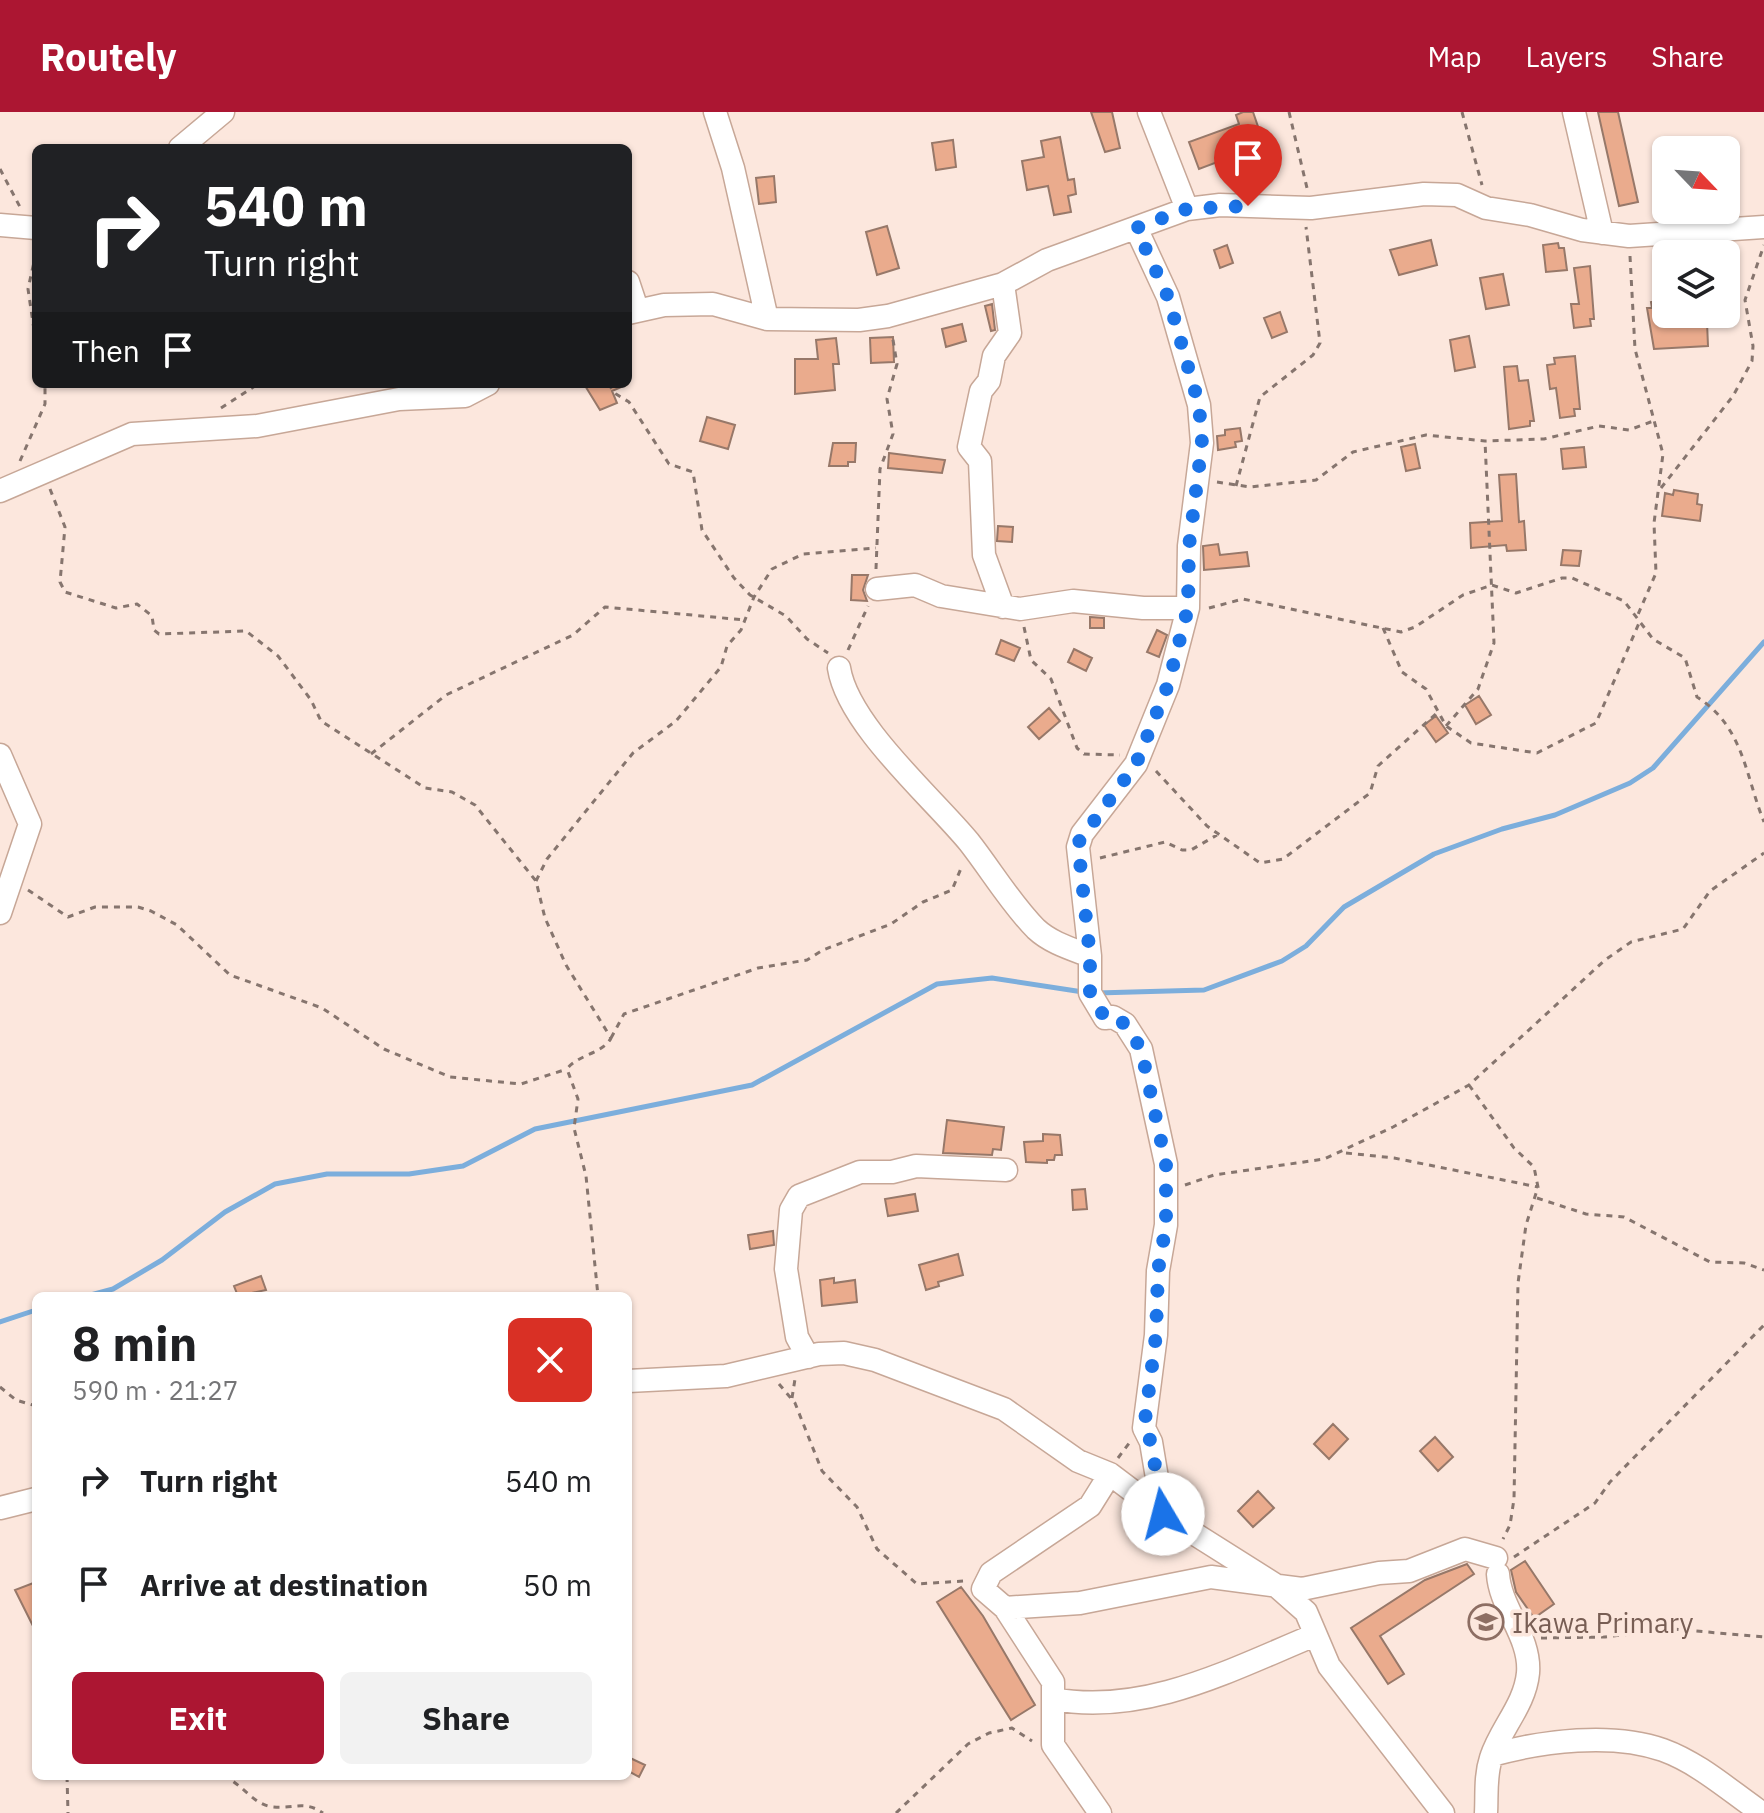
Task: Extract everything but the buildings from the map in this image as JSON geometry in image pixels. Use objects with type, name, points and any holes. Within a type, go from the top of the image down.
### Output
[{"type":"street","points":[[185,144],[223,112]]},
{"type":"street","points":[[715,112],[733,168],[767,319]]},
{"type":"street","points":[[1149,112],[1187,209]]},
{"type":"street","points":[[1574,112],[1602,233]]},
{"type":"street","points":[[632,311],[713,304],[767,319],[859,320],[888,316],[1003,284],[1047,260],[1187,209],[1220,205],[1307,208],[1424,194],[1457,195],[1486,208],[1629,236],[1764,227]]},
{"type":"street","points":[[0,225],[32,228]]},
{"type":"street","points":[[1136,228],[1168,297],[1199,405],[1202,443],[1189,546],[1188,608],[1168,685],[1140,754],[1126,780],[1078,843],[1090,956],[1091,999],[1105,1018],[1113,1017],[1125,1024],[1141,1049],[1166,1164],[1168,1193],[1144,1428],[1151,1442],[1163,1514]]},
{"type":"street","points":[[1003,284],[1010,333],[994,356],[969,447],[980,461],[984,555],[1011,608]]},
{"type":"street","points":[[384,388],[399,399]]},
{"type":"street","points":[[10,486],[132,434],[257,426],[399,399],[465,396],[480,388]]},
{"type":"street","points":[[877,589],[912,585],[941,596],[1011,608],[1073,601],[1188,608]]},
{"type":"street","points":[[840,665],[843,688],[865,721],[970,843],[1036,928],[1063,946],[1090,956]]},
{"type":"street","points":[[0,755],[30,824],[0,913]]},
{"type":"street","points":[[814,1355],[797,1337],[786,1269],[786,1236],[795,1202],[808,1191],[860,1172],[892,1172],[916,1166],[1006,1170]]},
{"type":"street","points":[[632,1381],[726,1376],[814,1355],[844,1353],[875,1360],[1004,1409],[1078,1461],[1110,1474],[1163,1514],[1274,1584],[1306,1612],[1329,1666],[1443,1813]]},
{"type":"street","points":[[1100,1813],[1053,1745],[1053,1682],[1005,1608],[983,1589],[984,1581],[1090,1506],[1110,1474]]},
{"type":"street","points":[[0,1508],[32,1500]]},
{"type":"street","points":[[1005,1608],[1080,1603],[1211,1577],[1302,1589],[1379,1573],[1409,1571],[1458,1550],[1497,1566],[1499,1588],[1521,1637],[1528,1674],[1519,1704],[1492,1755],[1486,1813]]},
{"type":"street","points":[[1053,1699],[1110,1703],[1146,1698],[1184,1688],[1315,1635]]},
{"type":"street","points":[[1492,1755],[1525,1746],[1640,1743],[1665,1751],[1700,1770],[1762,1813]]},
{"type":"path","points":[[1236,486],[1260,397],[1313,355],[1320,343],[1307,208],[1289,112]]},
{"type":"path","points":[[1462,112],[1478,160],[1486,208]]},
{"type":"path","points":[[0,169],[32,225]]},
{"type":"path","points":[[1383,628],[1400,669],[1426,689],[1446,726],[1479,746],[1537,753],[1593,726],[1656,573],[1654,523],[1663,454],[1635,349],[1629,236]]},
{"type":"path","points":[[1659,491],[1734,394],[1752,361],[1753,346],[1745,300],[1764,244]]},
{"type":"path","points":[[32,271],[28,289],[32,316]]},
{"type":"path","points":[[611,388],[629,402],[669,464],[693,472],[702,530],[734,578],[754,597],[786,616],[813,644],[840,665],[877,589],[880,469],[893,434],[887,393],[897,364],[888,316]]},
{"type":"path","points":[[10,486],[21,453],[45,404],[45,388]]},
{"type":"path","points":[[205,430],[224,405],[252,388]]},
{"type":"path","points":[[1198,476],[1236,486],[1316,480],[1342,457],[1362,449],[1426,435],[1485,441],[1554,438],[1599,426],[1629,430],[1656,420]]},
{"type":"path","points":[[1446,726],[1472,699],[1483,680],[1495,635],[1485,441]]},
{"type":"path","points":[[41,471],[65,527],[60,573],[65,592],[116,608],[137,604],[152,616],[154,630],[159,634],[246,631],[278,656],[311,700],[321,721],[425,788],[452,792],[475,805],[536,881],[545,918],[566,965],[611,1038]]},
{"type":"path","points":[[536,881],[547,859],[633,753],[676,721],[721,667],[727,646],[745,620],[754,597],[772,569],[795,556],[876,548]]},
{"type":"path","points":[[1188,608],[1215,608],[1243,599],[1383,628],[1409,630],[1463,595],[1492,585],[1516,593],[1572,578],[1624,601],[1653,639],[1685,658],[1697,697],[1718,711],[1725,720],[1751,773],[1749,785],[1764,822]]},
{"type":"path","points":[[371,754],[446,695],[573,635],[605,607],[745,620]]},
{"type":"path","points":[[1011,608],[1031,660],[1051,679],[1077,748],[1090,755],[1140,754],[1189,810],[1217,835],[1260,863],[1283,859],[1370,793],[1378,766],[1438,712]]},
{"type":"path","points":[[1081,862],[1165,842],[1182,850],[1191,850],[1217,835]]},
{"type":"path","points":[[8,889],[32,891],[68,917],[95,907],[138,907],[151,911],[177,925],[230,975],[322,1008],[384,1049],[450,1077],[521,1084],[567,1069],[573,1062],[607,1045],[624,1014],[758,968],[807,960],[823,950],[903,918],[923,902],[952,890],[970,843]]},
{"type":"path","points":[[1168,1193],[1199,1178],[1302,1164],[1342,1152],[1469,1085],[1605,960],[1631,942],[1683,929],[1710,891],[1764,853]]},
{"type":"path","points":[[567,1069],[578,1099],[574,1128],[586,1176],[598,1292]]},
{"type":"path","points":[[1469,1085],[1514,1148],[1534,1167],[1538,1187],[1526,1225],[1518,1283],[1514,1499],[1510,1525],[1497,1566]]},
{"type":"path","points":[[1342,1152],[1394,1158],[1538,1187]]},
{"type":"path","points":[[1537,1198],[1586,1214],[1624,1217],[1710,1262],[1744,1263],[1764,1270]]},
{"type":"path","points":[[1497,1566],[1595,1503],[1610,1482],[1764,1325]]},
{"type":"path","points":[[762,1366],[795,1403],[822,1471],[852,1501],[874,1545],[897,1569],[921,1585],[984,1581]]},
{"type":"path","points":[[0,1387],[16,1400],[32,1405]]},
{"type":"path","points":[[1110,1474],[1125,1447],[1144,1428]]},
{"type":"path","points":[[1521,1637],[1605,1637],[1673,1629],[1764,1637]]},
{"type":"path","points":[[896,1813],[968,1744],[989,1733],[1012,1728],[1031,1741],[1053,1745]]},
{"type":"path","points":[[67,1780],[68,1813]]},
{"type":"path","points":[[229,1780],[269,1806],[304,1803],[323,1813]]},
{"type":"path","points":[[269,1806],[269,1813]]},
{"type":"waterway","points":[[1097,993],[1204,990],[1282,961],[1306,946],[1344,907],[1434,854],[1502,829],[1555,815],[1630,783],[1653,768],[1764,642]]},
{"type":"waterway","points":[[102,1292],[113,1289],[162,1260],[225,1212],[275,1184],[327,1174],[409,1174],[463,1166],[535,1129],[752,1085],[937,984],[992,978],[1083,992]]},
{"type":"waterway","points":[[0,1322],[32,1311]]},
{"type":"place","name":"Ikawa Primary","points":[[1486,1622]]},
{"type":"route","points":[[1163,1514],[1151,1442],[1144,1428],[1156,1335],[1158,1271],[1166,1225],[1166,1164],[1141,1049],[1125,1024],[1113,1017],[1105,1018],[1091,999],[1090,956],[1078,843],[1136,764],[1168,685],[1188,608],[1189,546],[1202,443],[1199,405],[1168,297],[1136,228],[1187,209],[1248,206]]}]
